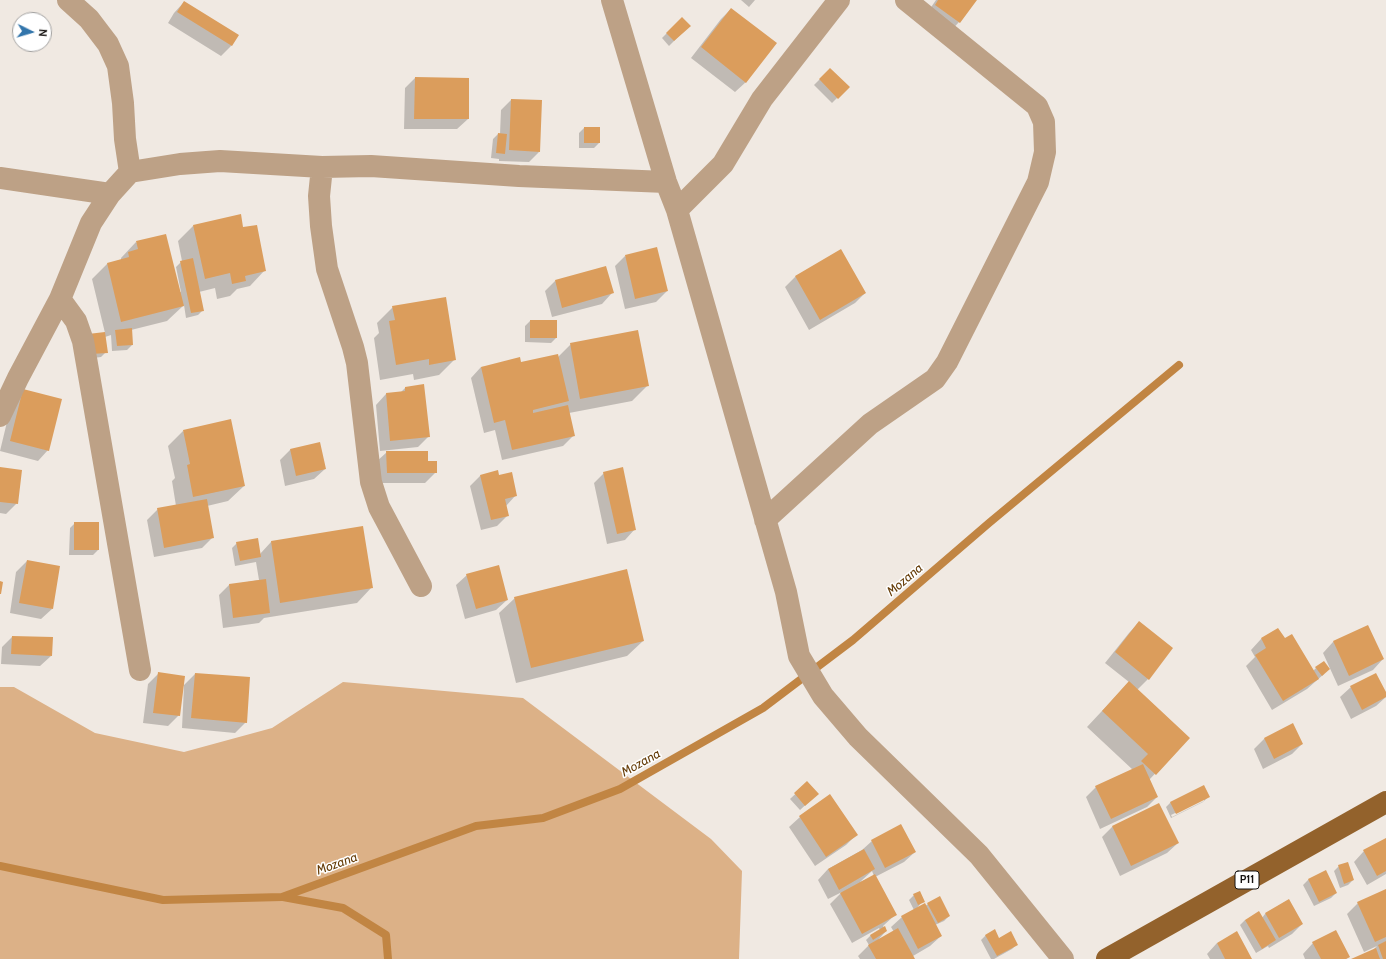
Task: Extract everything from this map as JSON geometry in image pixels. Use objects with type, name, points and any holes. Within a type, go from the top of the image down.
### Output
[{"type":"main road","name":"P11","points":[[1107,959],[1386,802]]},
{"type":"street","points":[[68,0],[89,19],[108,44],[118,66],[130,172]]},
{"type":"street","points":[[612,0],[666,182],[677,210],[786,592],[800,656],[823,696],[858,738],[979,855],[1063,959]]},
{"type":"street","points":[[677,210],[723,164],[762,99],[839,0]]},
{"type":"street","points":[[765,520],[870,424],[934,379],[948,362],[1034,188],[1040,174],[1046,152],[1044,122],[1037,106],[906,0]]},
{"type":"street","points":[[0,416],[18,378],[60,299],[91,223],[110,194],[130,172],[180,164],[220,161],[322,167],[371,166],[519,176],[666,182]]},
{"type":"street","points":[[322,167],[319,196],[320,226],[327,269],[358,363],[371,482],[380,507],[421,586]]},
{"type":"street","points":[[0,178],[110,194]]},
{"type":"street","points":[[60,299],[76,321],[83,341],[140,670]]},
{"type":"shaded area","points":[[343,682],[523,698],[711,839],[742,871],[739,959],[0,959],[0,687],[14,687],[95,733],[184,752],[272,728]]},
{"type":"building","points":[[938,0],[977,0],[960,23],[935,5]]},
{"type":"building","points":[[184,1],[239,35],[232,46],[177,12]]},
{"type":"building","points":[[731,8],[777,43],[746,83],[701,47]]},
{"type":"building","points":[[682,17],[691,26],[674,41],[666,33]]},
{"type":"building","points":[[830,68],[850,87],[838,99],[819,79]]},
{"type":"building","points":[[415,77],[469,78],[469,119],[414,119]]},
{"type":"building","points":[[511,99],[542,100],[540,152],[509,150]]},
{"type":"building","points":[[584,127],[600,127],[600,143],[584,143]]},
{"type":"building","points":[[498,133],[507,134],[505,154],[496,153]]},
{"type":"building","points":[[241,214],[243,227],[257,225],[266,271],[245,276],[246,281],[232,284],[230,273],[205,279],[193,225]]},
{"type":"building","points":[[166,234],[184,306],[121,322],[107,263],[129,257],[128,252],[138,249],[136,241]]},
{"type":"building","points":[[657,247],[668,291],[635,299],[625,255]]},
{"type":"building","points":[[841,249],[866,293],[820,320],[795,276]]},
{"type":"building","points":[[193,258],[204,311],[191,313],[180,261]]},
{"type":"building","points":[[606,266],[614,293],[562,308],[555,280]]},
{"type":"building","points":[[446,297],[456,360],[429,365],[429,359],[396,365],[389,321],[395,320],[392,306]]},
{"type":"building","points":[[530,320],[557,320],[557,338],[530,338]]},
{"type":"building","points":[[132,328],[133,345],[117,346],[115,330]]},
{"type":"building","points":[[638,330],[649,386],[580,399],[570,343]]},
{"type":"building","points":[[105,332],[108,353],[91,354],[88,334]]},
{"type":"building","points":[[558,354],[569,401],[533,410],[533,413],[568,405],[575,436],[512,450],[505,420],[494,423],[481,367],[520,357],[521,362]]},
{"type":"building","points":[[424,384],[430,437],[390,441],[386,393],[405,391],[405,387]]},
{"type":"building","points":[[23,389],[62,399],[49,451],[10,441]]},
{"type":"building","points":[[231,419],[245,486],[193,497],[187,465],[190,464],[183,430]]},
{"type":"building","points":[[320,442],[326,469],[296,476],[290,449]]},
{"type":"building","points":[[386,451],[428,451],[428,461],[437,461],[437,473],[387,473]]},
{"type":"building","points":[[0,467],[22,470],[18,504],[0,502]]},
{"type":"building","points":[[623,467],[636,530],[617,534],[603,472]]},
{"type":"building","points":[[498,470],[499,475],[512,472],[517,496],[505,499],[509,516],[491,520],[480,475]]},
{"type":"building","points":[[207,499],[214,538],[164,548],[157,508]]},
{"type":"building","points":[[74,522],[99,522],[99,550],[74,550]]},
{"type":"building","points":[[363,526],[373,588],[280,603],[271,541]]},
{"type":"building","points":[[258,538],[261,557],[240,561],[236,542]]},
{"type":"building","points":[[27,560],[60,566],[53,609],[19,603]]},
{"type":"building","points":[[499,565],[508,600],[476,609],[466,574]]},
{"type":"building","points":[[627,569],[644,641],[531,668],[514,597]]},
{"type":"building","points":[[266,579],[270,613],[233,618],[229,584]]},
{"type":"building","points":[[0,581],[3,582],[1,594],[0,594]]},
{"type":"building","points":[[1139,621],[1173,648],[1149,680],[1115,652]]},
{"type":"building","points":[[1368,625],[1384,659],[1349,676],[1333,641]]},
{"type":"building","points":[[1278,628],[1285,638],[1292,634],[1319,679],[1283,701],[1255,655],[1266,648],[1261,638]]},
{"type":"building","points":[[12,636],[53,637],[52,656],[11,654]]},
{"type":"building","points":[[1324,661],[1330,669],[1322,676],[1315,667]]},
{"type":"building","points":[[158,672],[185,676],[180,716],[153,713]]},
{"type":"building","points":[[195,673],[250,677],[247,723],[191,718]]},
{"type":"building","points":[[1376,673],[1386,692],[1386,697],[1362,710],[1350,686]]},
{"type":"building","points":[[1129,681],[1190,738],[1156,775],[1141,761],[1148,754],[1102,711]]},
{"type":"building","points":[[1293,723],[1303,744],[1274,759],[1264,738]]},
{"type":"building","points":[[1143,764],[1158,797],[1111,819],[1095,786]]},
{"type":"building","points":[[807,781],[819,794],[805,806],[794,793]]},
{"type":"building","points":[[1204,785],[1210,797],[1176,814],[1170,802]]},
{"type":"building","points":[[830,794],[858,835],[826,857],[799,816]]},
{"type":"building","points":[[1159,803],[1179,843],[1131,866],[1112,826]]},
{"type":"building","points":[[901,824],[916,852],[885,868],[871,840]]},
{"type":"building","points":[[1386,838],[1386,871],[1377,876],[1363,850]]},
{"type":"building","points":[[864,849],[875,869],[839,890],[828,869]]},
{"type":"building","points":[[1348,862],[1354,880],[1344,884],[1338,865]]},
{"type":"building","points":[[1326,870],[1337,893],[1319,902],[1308,879]]},
{"type":"building","points":[[875,874],[897,915],[862,934],[840,893]]},
{"type":"building","points":[[1386,889],[1386,937],[1375,942],[1357,902]]},
{"type":"building","points":[[920,891],[925,902],[918,905],[913,894]]},
{"type":"building","points":[[940,896],[950,916],[938,923],[927,903]]},
{"type":"building","points":[[1289,899],[1303,924],[1279,938],[1265,913]]},
{"type":"building","points":[[925,903],[942,936],[918,949],[901,916]]},
{"type":"building","points":[[1259,911],[1276,940],[1262,949],[1245,920]]},
{"type":"building","points":[[885,926],[887,931],[873,940],[870,935]]},
{"type":"building","points":[[898,928],[915,959],[876,959],[868,945]]},
{"type":"building","points":[[995,929],[999,938],[1011,931],[1018,945],[997,956],[985,935]]},
{"type":"building","points":[[1336,930],[1350,957],[1346,959],[1321,959],[1312,942]]},
{"type":"building","points":[[1237,931],[1252,959],[1225,959],[1217,943]]},
{"type":"building","points":[[1386,941],[1386,959],[1383,959],[1378,945]]},
{"type":"building","points":[[1376,948],[1380,959],[1351,959]]},
{"type":"waterway","name":"Mozana","points":[[0,866],[163,900],[282,897],[476,826],[543,818],[620,789],[763,708],[853,640],[989,523],[1179,365]]},
{"type":"waterway","points":[[283,897],[343,908],[386,935],[388,959]]}]
